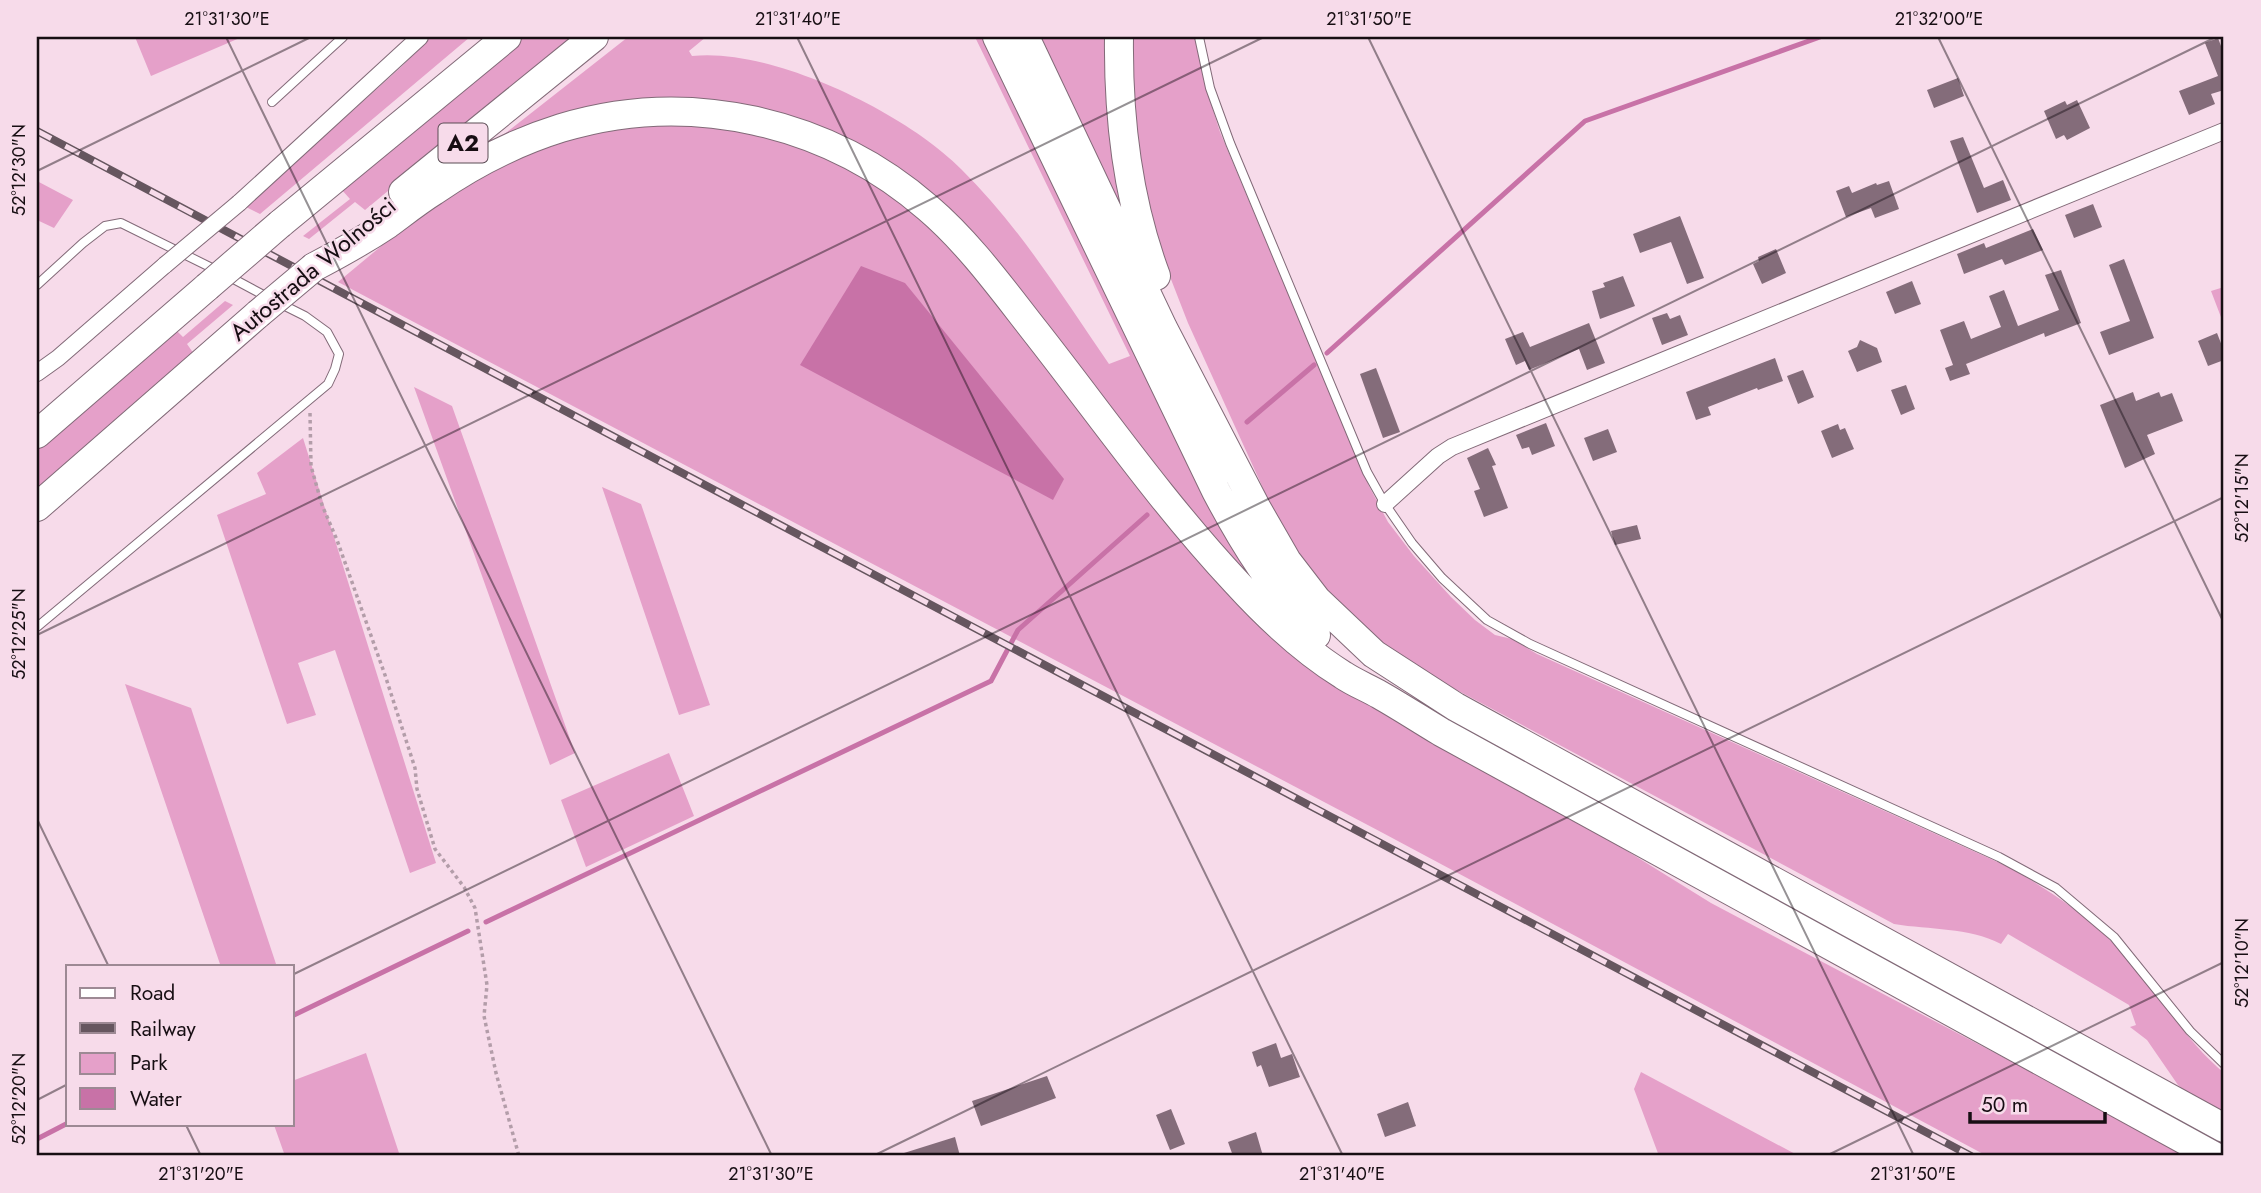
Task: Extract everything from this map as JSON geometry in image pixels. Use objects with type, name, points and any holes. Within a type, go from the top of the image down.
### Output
[{"type":"highway","name":"A2","points":[[37,434],[280,224],[507,37]]},
{"type":"highway","name":"Autostrada Wolności","points":[[37,507],[258,314],[594,37]]},
{"type":"highway","points":[[998,37],[1204,467],[1236,528],[1257,564],[1294,613],[1331,651],[1382,696]]},
{"type":"highway","points":[[1025,37],[1163,328],[1256,507],[1287,561],[1317,600],[1351,634],[1403,674],[1457,707],[2224,1128]]},
{"type":"highway","points":[[1119,37],[1121,107],[1139,221],[1153,269],[1209,413]]},
{"type":"highway","points":[[328,258],[479,163],[516,145],[563,128],[608,117],[642,112],[722,114],[754,119],[808,135],[833,146],[889,177],[943,221],[991,275],[1174,509],[1232,578],[1308,650],[1344,676],[1474,750],[2214,1156]]},
{"type":"street","points":[[37,373],[239,203],[420,37]]},
{"type":"street","points":[[1385,504],[1438,456],[1452,447],[2224,131]]},
{"type":"lane","points":[[272,103],[343,37]]},
{"type":"lane","points":[[1199,37],[1210,88],[1230,143],[1367,472],[1412,543],[1435,569],[1487,620],[1575,666],[1999,857],[2056,888],[2114,937],[2190,1031],[2224,1064]]},
{"type":"lane","points":[[37,285],[105,226],[121,223],[305,316],[327,332],[339,354],[328,384],[37,627]]},
{"type":"path","points":[[307,402],[311,418],[310,466],[398,715],[415,768],[417,789],[435,849],[464,887],[474,908],[487,985],[484,1016],[519,1156]]},
{"type":"green space","points":[[135,37],[242,37],[151,76]]},
{"type":"green space","points":[[431,37],[470,37],[260,214],[246,207],[400,68]]},
{"type":"green space","points":[[524,37],[574,37],[365,210],[355,202],[309,239],[303,236],[350,199],[341,189]]},
{"type":"green space","points":[[628,37],[706,37],[689,51],[692,56],[724,56],[760,62],[797,73],[836,88],[907,126],[961,169],[1002,214],[1109,364],[1130,356],[975,37],[986,37],[1255,574],[1250,588],[964,226],[773,113],[493,143]]},
{"type":"green space","points":[[1033,37],[1113,37],[1138,245]]},
{"type":"green space","points":[[1131,37],[1195,37],[1204,82],[1220,132],[1369,486],[1388,522],[1451,597],[1495,635],[1512,639],[1537,654],[2013,869],[2050,893],[2108,938],[2138,971],[2178,1024],[2224,1073],[2224,1114],[2186,1093],[2178,1085],[2147,1040],[2130,1027],[2136,1025],[2129,1005],[2008,934],[2001,944],[1962,932],[1894,924],[1453,688],[1381,644],[1337,603],[1277,519],[1188,323],[1160,251],[1146,199],[1133,122]]},
{"type":"green space","points":[[678,121],[796,141],[869,176],[955,248],[1214,572],[1569,815],[1711,903],[2190,1156],[1987,1156],[1381,832],[338,282],[409,223],[507,161],[586,132]]},
{"type":"green space","points":[[37,181],[73,200],[54,228],[37,220]]},
{"type":"green space","points":[[2224,287],[2224,325],[2211,291]]},
{"type":"green space","points":[[225,301],[233,305],[187,344],[194,354],[37,492],[37,449],[173,331],[176,330],[183,337]]},
{"type":"green space","points":[[414,387],[452,406],[575,753],[550,765]]},
{"type":"green space","points":[[303,438],[436,863],[410,873],[335,650],[298,663],[316,715],[287,724],[217,515],[266,494],[257,473]]},
{"type":"green space","points":[[602,487],[641,504],[710,705],[679,715]]},
{"type":"green space","points":[[125,684],[191,708],[276,965],[220,965]]},
{"type":"green space","points":[[669,753],[694,816],[586,867],[561,800]]},
{"type":"green space","points":[[366,1053],[400,1156],[285,1156],[274,1126],[294,1126],[294,1080]]},
{"type":"green space","points":[[1641,1072],[1799,1156],[1659,1156],[1634,1089]]},
{"type":"water","points":[[861,266],[905,283],[1064,479],[1053,500],[800,365]]},
{"type":"building","points":[[2218,38],[2224,54],[2224,90],[2211,94],[2215,104],[2189,115],[2179,91],[2218,76],[2205,43]]},
{"type":"building","points":[[1958,78],[1964,96],[1934,108],[1927,90]]},
{"type":"building","points":[[2077,100],[2090,128],[2067,140],[2064,135],[2056,139],[2044,111],[2065,101],[2067,105]]},
{"type":"building","points":[[1963,137],[1984,188],[2003,180],[2011,200],[1977,213],[1950,141]]},
{"type":"building","points":[[1889,181],[1899,209],[1875,218],[1871,208],[1846,217],[1836,191],[1849,186],[1852,193],[1876,183],[1877,185]]},
{"type":"building","points":[[2093,204],[2102,227],[2074,238],[2065,215]]},
{"type":"building","points":[[1680,216],[1704,278],[1687,284],[1671,242],[1640,253],[1633,234]]},
{"type":"building","points":[[2033,229],[2043,250],[2005,265],[2002,259],[1964,274],[1957,254],[1984,243],[1986,248]]},
{"type":"building","points":[[1776,249],[1786,273],[1762,284],[1753,264],[1759,261],[1758,257]]},
{"type":"building","points":[[2124,259],[2154,338],[2109,355],[2100,332],[2130,321],[2109,265]]},
{"type":"building","points":[[2061,270],[2081,323],[2045,337],[2044,333],[1966,364],[1970,374],[1950,381],[1945,368],[1953,365],[1940,330],[1964,321],[1971,339],[2001,327],[1989,296],[2004,290],[2018,326],[2059,310],[2045,275]]},
{"type":"building","points":[[1623,276],[1635,306],[1600,319],[1592,291],[1605,287],[1603,283]]},
{"type":"building","points":[[1912,281],[1921,304],[1895,314],[1886,292]]},
{"type":"building","points":[[1667,313],[1670,319],[1680,315],[1688,335],[1662,345],[1652,318]]},
{"type":"building","points":[[1589,323],[1605,363],[1587,370],[1579,349],[1529,370],[1525,361],[1516,365],[1505,339],[1523,332],[1530,347]]},
{"type":"building","points":[[2217,333],[2224,351],[2224,360],[2208,366],[2198,341]]},
{"type":"building","points":[[1860,340],[1877,348],[1882,362],[1857,372],[1848,351],[1857,347]]},
{"type":"building","points":[[1775,358],[1783,381],[1708,407],[1711,415],[1696,420],[1686,392]]},
{"type":"building","points":[[1376,368],[1400,432],[1383,438],[1360,374]]},
{"type":"building","points":[[1803,370],[1814,397],[1798,404],[1787,376]]},
{"type":"building","points":[[1906,385],[1915,409],[1901,415],[1891,390]]},
{"type":"building","points":[[2133,392],[2136,401],[2159,392],[2161,397],[2172,393],[2183,421],[2147,435],[2155,454],[2125,468],[2100,405]]},
{"type":"building","points":[[1546,423],[1555,446],[1532,455],[1529,447],[1522,449],[1516,435]]},
{"type":"building","points":[[1838,424],[1840,430],[1845,428],[1854,449],[1832,458],[1821,431]]},
{"type":"building","points":[[1608,429],[1617,452],[1593,461],[1584,438]]},
{"type":"building","points":[[1488,448],[1496,465],[1492,466],[1508,508],[1484,517],[1474,491],[1480,489],[1467,458]]},
{"type":"building","points":[[1637,525],[1641,539],[1615,545],[1611,531]]},
{"type":"building","points":[[1276,1043],[1281,1058],[1292,1054],[1300,1077],[1269,1087],[1261,1065],[1257,1067],[1252,1052]]},
{"type":"building","points":[[1047,1076],[1056,1098],[981,1126],[972,1101]]},
{"type":"building","points":[[1408,1102],[1416,1126],[1385,1137],[1377,1114]]},
{"type":"building","points":[[1171,1109],[1185,1144],[1170,1150],[1156,1115]]},
{"type":"building","points":[[1256,1132],[1263,1156],[1233,1156],[1228,1142]]},
{"type":"building","points":[[955,1137],[960,1156],[905,1156],[904,1153]]},
{"type":"waterway","points":[[1327,353],[1585,121],[1820,37]]},
{"type":"waterway","points":[[1247,422],[1314,365]]},
{"type":"waterway","points":[[486,922],[991,681],[1018,630],[1147,515]]},
{"type":"waterway","points":[[294,1015],[468,931]]},
{"type":"waterway","points":[[37,1139],[66,1124]]},
{"type":"railway","points":[[37,131],[1971,1156]]}]
